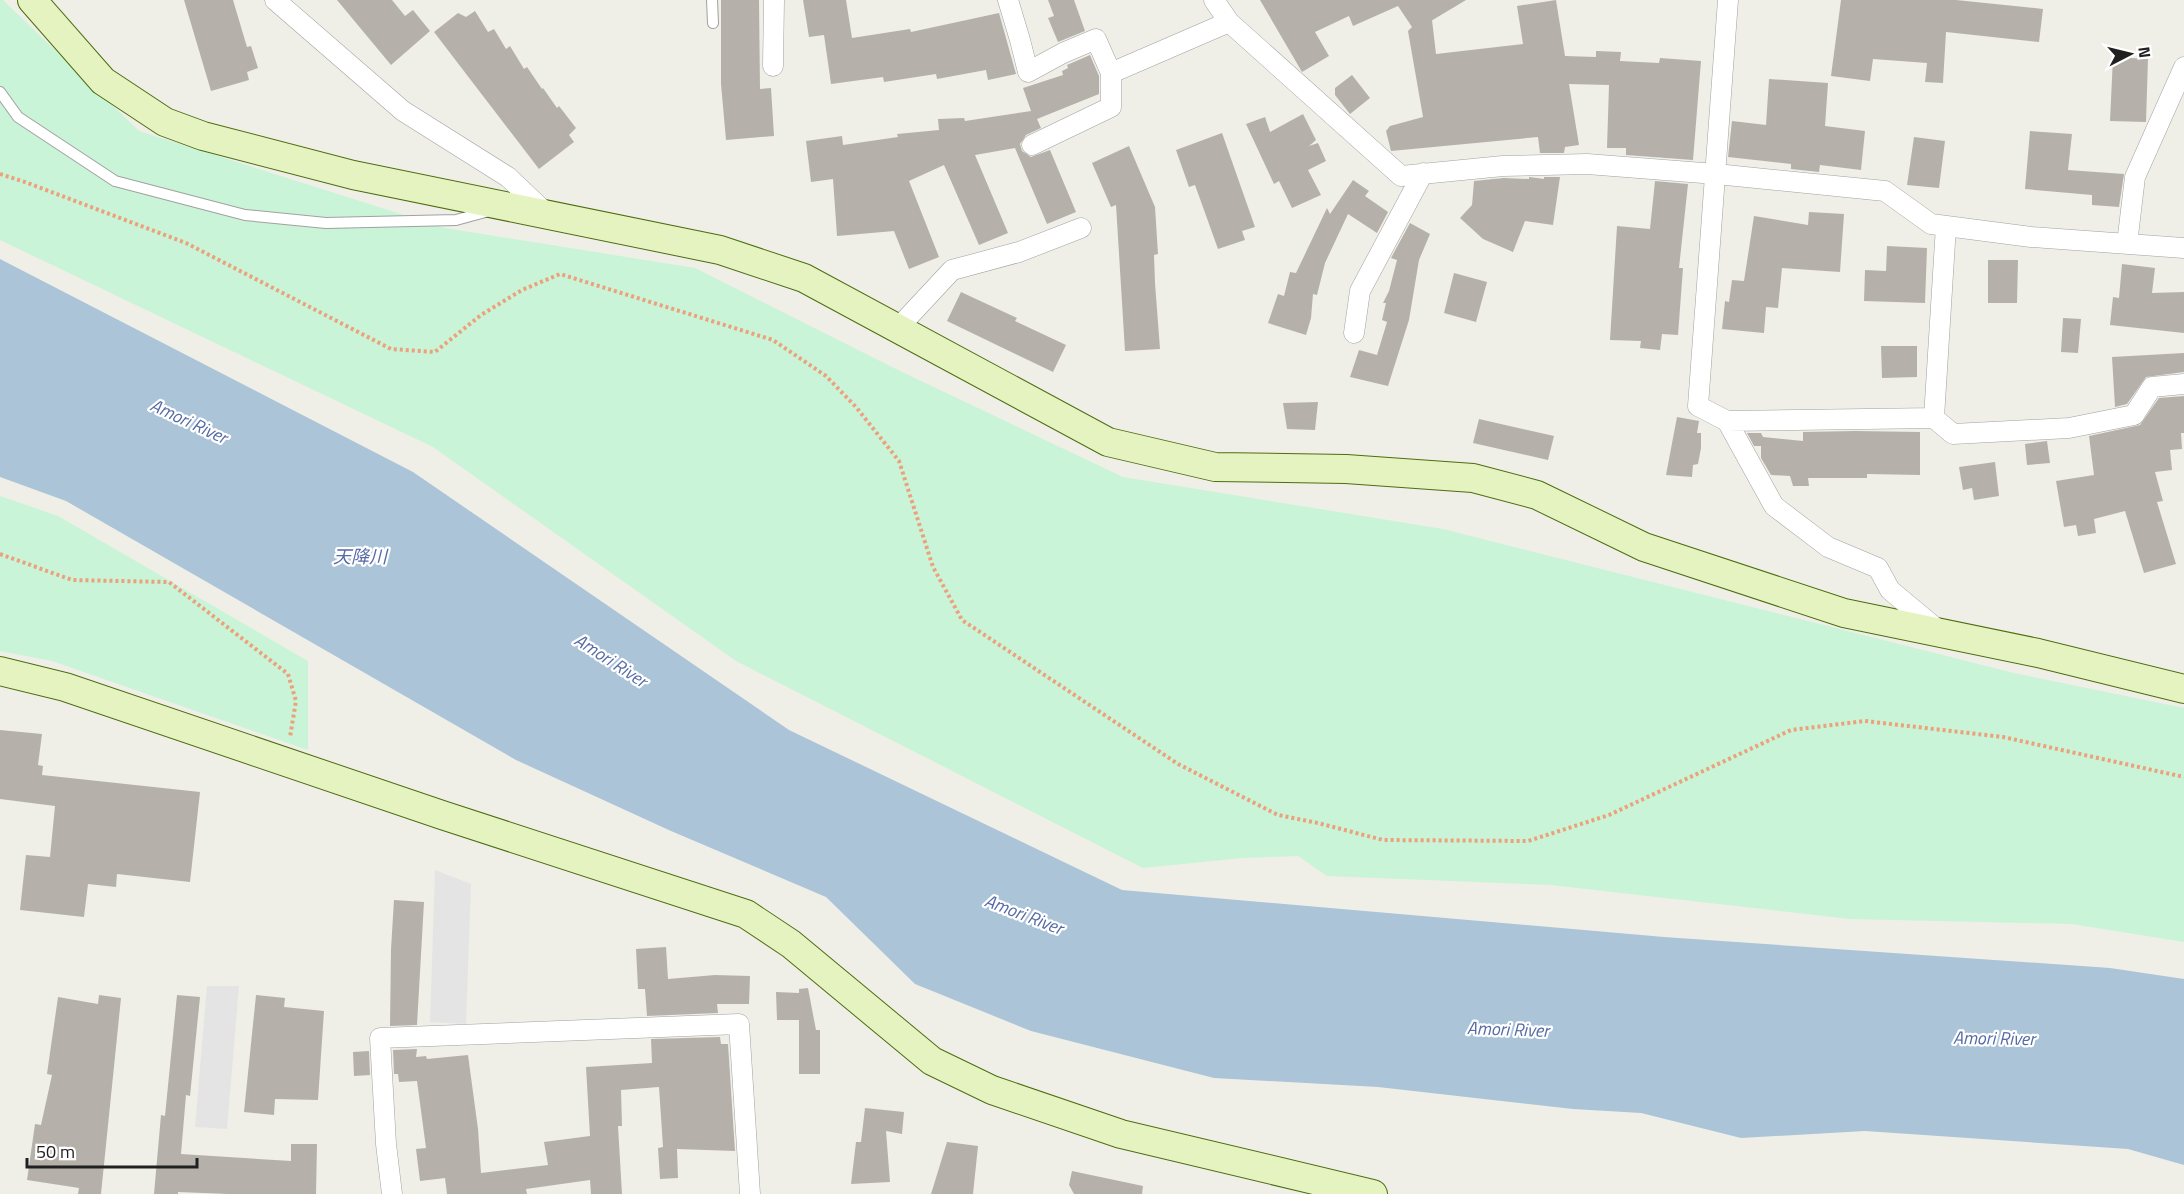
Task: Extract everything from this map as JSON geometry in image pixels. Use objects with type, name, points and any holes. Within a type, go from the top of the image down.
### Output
[{"type":"street","points":[[32,0],[103,81],[165,122],[203,136],[352,175],[720,250],[804,278],[1108,442],[1215,467],[1346,469],[1473,478],[1537,495],[1655,550],[1844,613],[2038,653],[2184,689]]},
{"type":"street","points":[[275,0],[404,111],[508,177],[547,214]]},
{"type":"street","points":[[773,66],[774,0]]},
{"type":"street","points":[[1008,0],[1028,72],[1063,53],[1096,39],[1111,73],[1111,107],[1032,145]]},
{"type":"street","points":[[1214,0],[1229,22],[1401,176],[1503,166],[1587,164],[1716,174],[1886,191],[1931,224],[2031,237],[2184,248]]},
{"type":"street","points":[[1728,0],[1698,406],[1727,421],[1934,417],[1953,434],[2069,428],[2134,415],[2152,387],[2184,384]]},
{"type":"street","points":[[1111,73],[1229,22]]},
{"type":"street","points":[[2127,244],[2135,177],[2184,67]]},
{"type":"street","points":[[1354,333],[1360,291],[1423,173]]},
{"type":"street","points":[[1934,417],[1946,226]]},
{"type":"street","points":[[898,328],[952,270],[1019,252],[1081,228]]},
{"type":"street","points":[[1727,421],[1774,506],[1828,547],[1878,568],[1890,590],[1942,634]]},
{"type":"street","points":[[0,670],[65,687],[442,815],[746,914],[791,944],[932,1061],[992,1090],[1121,1134],[1373,1194]]},
{"type":"street","points":[[392,1194],[386,1144],[380,1038],[739,1024],[750,1194]]},
{"type":"lane","points":[[712,0],[712,23]]},
{"type":"lane","points":[[0,92],[18,117],[115,181],[245,215],[326,223],[456,220],[506,206]]},
{"type":"path","points":[[0,174],[186,243],[391,349],[435,352],[481,315],[522,290],[560,274],[773,340],[826,376],[856,407],[899,461],[933,567],[962,620],[1178,764],[1278,815],[1383,840],[1528,841],[1609,815],[1791,730],[1865,721],[2003,737],[2184,777]]},
{"type":"path","points":[[0,554],[72,580],[169,582],[288,674],[296,700],[284,761]]},
{"type":"green space","points":[[0,0],[3,0],[139,131],[445,228],[695,268],[902,372],[1123,477],[1443,529],[2014,673],[2184,708],[2184,942],[2072,924],[1850,919],[1551,885],[1327,876],[1298,856],[1243,858],[1143,868],[736,661],[433,447],[0,240]]},
{"type":"green space","points":[[0,496],[58,516],[308,661],[308,750],[52,661],[0,651]]},
{"type":"shaded area","points":[[435,870],[471,884],[466,1024],[430,1022]]},
{"type":"shaded area","points":[[207,986],[239,986],[227,1129],[195,1127]]},
{"type":"water","name":"天降川","points":[[0,259],[413,472],[789,730],[1122,890],[1664,937],[2110,968],[2184,979],[2184,1165],[2128,1149],[1865,1131],[1741,1138],[1641,1113],[1573,1109],[1378,1087],[1214,1078],[1031,1031],[915,984],[826,897],[671,831],[516,760],[66,501],[0,477]]},
{"type":"building","points":[[184,0],[233,0],[247,47],[251,46],[258,68],[247,72],[249,80],[211,91]]},
{"type":"building","points":[[337,0],[392,0],[405,16],[413,10],[430,31],[391,65]]},
{"type":"building","points":[[721,0],[759,0],[760,89],[771,88],[774,136],[726,140],[721,84]]},
{"type":"building","points":[[803,0],[846,0],[852,38],[910,29],[911,32],[999,13],[1016,74],[988,80],[986,70],[937,79],[936,74],[884,82],[883,77],[831,84],[824,35],[809,37]]},
{"type":"building","points":[[1048,0],[1074,0],[1085,31],[1058,42],[1048,18],[1054,16]]},
{"type":"building","points":[[1260,0],[1466,0],[1432,20],[1436,54],[1523,44],[1517,6],[1556,0],[1565,56],[1596,57],[1596,51],[1621,52],[1620,61],[1659,63],[1660,58],[1701,61],[1693,160],[1626,155],[1626,148],[1607,148],[1609,85],[1569,84],[1579,145],[1565,147],[1564,153],[1540,153],[1538,137],[1391,151],[1386,131],[1390,126],[1423,117],[1408,31],[1412,27],[1398,6],[1353,26],[1349,16],[1315,32],[1329,56],[1302,72]]},
{"type":"building","points":[[1841,0],[1956,0],[2043,9],[2039,42],[1946,32],[1943,83],[1925,82],[1927,63],[1873,59],[1870,81],[1831,76]]},
{"type":"building","points":[[475,11],[488,32],[494,29],[506,49],[510,46],[524,69],[527,67],[557,108],[559,106],[576,128],[569,135],[574,142],[539,169],[434,32],[458,13],[466,17]]},
{"type":"building","points":[[1090,55],[1099,76],[1099,94],[1037,119],[1041,128],[1026,135],[1020,144],[1022,151],[1031,157],[1050,150],[1076,212],[1047,224],[1015,148],[975,155],[1008,233],[979,245],[944,165],[909,181],[939,257],[909,269],[894,231],[837,236],[833,179],[811,182],[806,141],[842,136],[843,145],[898,137],[897,134],[939,130],[938,119],[964,118],[965,121],[1031,111],[1023,88],[1063,75],[1062,71],[1068,68],[1067,65]]},
{"type":"building","points":[[2113,57],[2148,59],[2146,122],[2110,121]]},
{"type":"building","points":[[1352,75],[1370,98],[1350,114],[1335,95],[1335,88]]},
{"type":"building","points":[[1769,79],[1828,83],[1825,126],[1865,131],[1861,170],[1820,165],[1819,172],[1791,169],[1791,164],[1728,157],[1732,121],[1766,125]]},
{"type":"building","points":[[1303,114],[1316,140],[1309,146],[1318,143],[1326,161],[1308,170],[1321,195],[1292,208],[1279,181],[1274,184],[1246,124],[1265,117],[1270,132]]},
{"type":"building","points":[[2030,131],[2072,134],[2068,170],[2124,174],[2119,207],[2092,205],[2092,195],[2025,189]]},
{"type":"building","points":[[1222,133],[1255,227],[1242,231],[1245,240],[1218,249],[1195,185],[1189,187],[1176,150]]},
{"type":"building","points":[[1914,137],[1945,141],[1939,188],[1907,185]]},
{"type":"building","points":[[1129,146],[1155,207],[1158,254],[1154,255],[1160,349],[1125,351],[1116,205],[1111,207],[1092,163]]},
{"type":"building","points":[[1529,177],[1544,179],[1544,177],[1560,177],[1553,225],[1525,221],[1513,252],[1483,239],[1460,218],[1472,205],[1474,181],[1504,178],[1529,179]]},
{"type":"building","points":[[1353,180],[1369,191],[1365,196],[1388,212],[1377,233],[1348,214],[1325,263],[1317,295],[1313,294],[1311,318],[1306,335],[1268,323],[1278,294],[1284,296],[1290,272],[1296,273],[1327,208],[1330,214]]},
{"type":"building","points":[[1655,181],[1688,184],[1679,268],[1683,268],[1678,335],[1662,334],[1660,350],[1640,348],[1641,341],[1610,340],[1617,226],[1650,229]]},
{"type":"building","points":[[1809,212],[1844,214],[1840,272],[1782,268],[1778,308],[1766,307],[1764,333],[1722,329],[1725,301],[1729,302],[1732,280],[1744,281],[1754,216],[1808,225]]},
{"type":"building","points":[[1410,223],[1430,234],[1419,260],[1409,320],[1388,386],[1350,377],[1359,350],[1377,355],[1387,322],[1382,320],[1386,303],[1383,303],[1389,291],[1397,260],[1391,258]]},
{"type":"building","points":[[1887,246],[1927,248],[1925,303],[1864,301],[1865,270],[1886,271]]},
{"type":"building","points":[[1988,260],[2018,260],[2017,303],[1988,303]]},
{"type":"building","points":[[2122,264],[2155,268],[2152,293],[2184,292],[2184,333],[2110,325],[2113,297],[2119,298]]},
{"type":"building","points":[[1454,273],[1487,282],[1476,322],[1444,313]]},
{"type":"building","points":[[961,292],[1017,318],[1015,321],[1066,345],[1053,372],[947,321]]},
{"type":"building","points":[[2063,318],[2081,319],[2078,353],[2061,352]]},
{"type":"building","points":[[1881,346],[1917,346],[1917,377],[1882,378]]},
{"type":"building","points":[[2184,353],[2184,372],[2146,377],[2127,404],[2115,407],[2112,357]]},
{"type":"building","points":[[2184,396],[2182,449],[2170,450],[2172,470],[2155,472],[2163,501],[2157,502],[2176,564],[2144,573],[2125,511],[2094,519],[2096,533],[2078,536],[2076,525],[2064,527],[2056,481],[2094,475],[2089,436],[2140,425],[2159,398]]},
{"type":"building","points":[[1318,402],[1315,430],[1287,429],[1283,403]]},
{"type":"building","points":[[1677,417],[1699,421],[1697,433],[1701,433],[1701,448],[1698,464],[1693,465],[1692,477],[1666,475]]},
{"type":"building","points":[[1479,419],[1554,436],[1548,460],[1473,443]]},
{"type":"building","points":[[1803,432],[1920,432],[1920,475],[1867,474],[1867,478],[1808,478],[1809,486],[1793,486],[1790,476],[1771,475],[1761,458],[1761,446],[1754,446],[1747,433],[1761,433],[1763,437],[1803,441]]},
{"type":"building","points":[[2047,441],[2050,463],[2027,465],[2025,444]]},
{"type":"building","points":[[1995,462],[1999,496],[1974,500],[1972,488],[1963,490],[1959,467]]},
{"type":"building","points":[[0,730],[42,734],[38,765],[43,766],[42,775],[200,792],[190,882],[117,874],[116,887],[88,884],[84,917],[20,910],[26,855],[50,857],[55,806],[0,799]]},
{"type":"building","points":[[394,900],[424,902],[417,1025],[390,1026]]},
{"type":"building","points":[[666,947],[668,979],[715,975],[750,976],[749,1004],[717,1004],[718,1013],[647,1016],[645,989],[638,989],[636,949]]},
{"type":"building","points":[[808,988],[816,1030],[820,1030],[820,1074],[799,1074],[799,1020],[777,1020],[776,992],[799,993],[799,989]]},
{"type":"building","points":[[99,995],[121,998],[101,1194],[78,1194],[79,1188],[27,1180],[35,1124],[41,1125],[52,1075],[47,1074],[58,997],[98,1004]]},
{"type":"building","points":[[177,995],[200,997],[190,1096],[186,1095],[181,1154],[291,1161],[291,1144],[317,1144],[316,1194],[178,1192],[178,1194],[154,1194],[161,1115],[165,1116]]},
{"type":"building","points":[[256,995],[285,998],[284,1007],[324,1011],[318,1100],[275,1099],[274,1115],[244,1112]]},
{"type":"building","points":[[720,1037],[721,1044],[728,1044],[735,1151],[677,1149],[678,1178],[660,1179],[658,1148],[663,1147],[659,1087],[621,1090],[622,1126],[618,1126],[622,1194],[591,1194],[590,1180],[526,1189],[527,1194],[447,1194],[445,1178],[420,1181],[416,1149],[426,1148],[417,1081],[399,1082],[398,1074],[394,1074],[393,1050],[417,1049],[416,1057],[426,1056],[427,1059],[468,1055],[478,1129],[481,1173],[548,1165],[544,1142],[590,1136],[586,1067],[652,1063],[651,1039]]},
{"type":"building","points":[[369,1051],[370,1075],[354,1076],[353,1052]]},
{"type":"building","points":[[865,1108],[904,1112],[902,1134],[886,1131],[890,1182],[851,1184],[856,1142],[861,1142]]},
{"type":"building","points":[[947,1142],[978,1146],[973,1194],[931,1194]]},
{"type":"building","points":[[1072,1171],[1143,1186],[1142,1194],[1074,1194],[1069,1185]]},
{"type":"water label","name":"Amori River","points":[[189,421]]},
{"type":"water label","name":"Amori River","points":[[611,660]]},
{"type":"water label","name":"Amori River","points":[[1024,914]]},
{"type":"water label","name":"Amori River","points":[[1508,1029]]},
{"type":"water label","name":"Amori River","points":[[1994,1038]]}]
